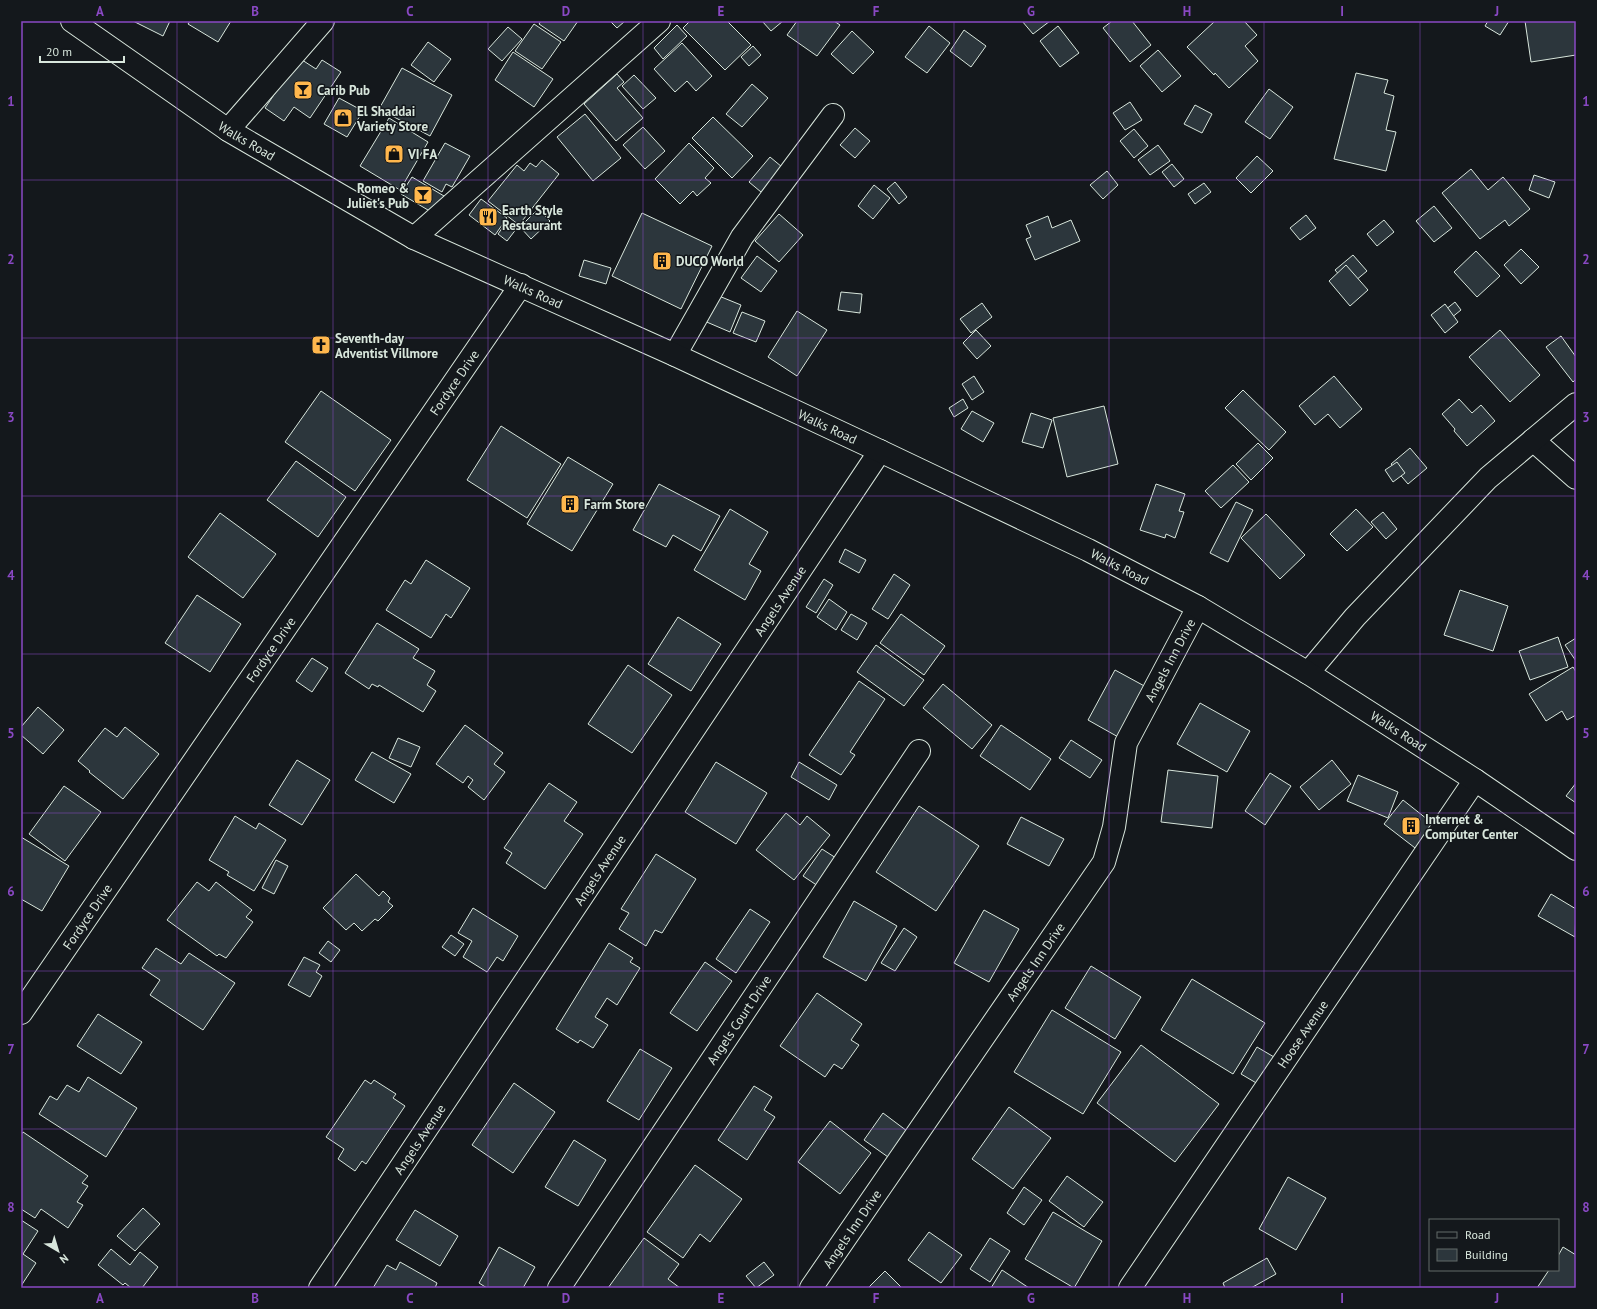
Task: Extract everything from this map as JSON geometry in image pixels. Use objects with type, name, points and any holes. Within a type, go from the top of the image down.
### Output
[{"type":"street","name":"Walks Road","points":[[72,21],[228,130],[414,238],[675,355],[880,451],[1088,550],[1198,607],[1308,673],[1475,780],[1576,849]]},
{"type":"street","points":[[228,130],[323,21]]},
{"type":"street","points":[[414,238],[659,21]]},
{"type":"street","points":[[675,355],[742,237],[833,115]]},
{"type":"street","name":"Fordyce Drive","points":[[21,1013],[521,285]]},
{"type":"street","points":[[1308,673],[1355,617],[1488,478],[1576,404]]},
{"type":"street","points":[[1533,440],[1576,478]]},
{"type":"street","name":"Angels Avenue","points":[[320,1288],[880,451]]},
{"type":"street","name":"Angels Inn Drive","points":[[811,1288],[1104,862],[1114,828],[1126,743],[1198,607]]},
{"type":"street","name":"Angels Court Drive","points":[[559,1288],[919,751]]},
{"type":"street","name":"Hoose Avenue","points":[[1130,1288],[1475,780]]},
{"type":"building","points":[[133,21],[170,21],[163,36]]},
{"type":"building","points":[[190,21],[231,21],[218,42],[188,24]]},
{"type":"building","points":[[541,21],[578,21],[564,41],[539,24]]},
{"type":"building","points":[[610,21],[625,21],[617,28]]},
{"type":"building","points":[[690,21],[727,21],[751,45],[725,70],[683,28]]},
{"type":"building","points":[[762,21],[783,21],[771,31]]},
{"type":"building","points":[[797,21],[834,21],[840,25],[817,56],[787,35]]},
{"type":"building","points":[[1022,21],[1050,21],[1033,34]]},
{"type":"building","points":[[1112,21],[1132,21],[1151,45],[1130,62],[1103,28]]},
{"type":"building","points":[[1215,21],[1244,21],[1257,35],[1245,46],[1258,61],[1229,88],[1187,47]]},
{"type":"building","points":[[1488,21],[1509,21],[1500,35],[1485,26]]},
{"type":"building","points":[[1525,21],[1576,21],[1576,55],[1531,62]]},
{"type":"building","points":[[534,24],[561,42],[542,69],[515,51]]},
{"type":"building","points":[[677,25],[687,36],[663,59],[654,48]]},
{"type":"building","points":[[929,26],[950,43],[927,73],[905,57]]},
{"type":"building","points":[[1058,26],[1079,53],[1060,67],[1040,41]]},
{"type":"building","points":[[508,27],[522,39],[502,61],[488,49]]},
{"type":"building","points":[[964,30],[986,46],[971,67],[950,51]]},
{"type":"building","points":[[852,31],[874,52],[853,74],[831,54]]},
{"type":"building","points":[[428,42],[451,59],[434,82],[411,65]]},
{"type":"building","points":[[682,43],[712,76],[696,91],[687,81],[675,92],[654,69]]},
{"type":"building","points":[[753,46],[761,55],[749,66],[741,57]]},
{"type":"building","points":[[1158,50],[1181,76],[1162,92],[1140,66]]},
{"type":"building","points":[[513,52],[553,79],[534,107],[495,80]]},
{"type":"building","name":"Carib Pub","points":[[299,58],[316,69],[322,60],[341,72],[310,118],[294,107],[284,121],[265,108]]},
{"type":"building","points":[[402,68],[452,95],[430,136],[379,109]]},
{"type":"building","points":[[1356,73],[1388,80],[1384,93],[1394,96],[1386,130],[1396,132],[1386,171],[1334,159]]},
{"type":"building","points":[[617,74],[624,82],[617,88],[643,118],[616,141],[584,104]]},
{"type":"building","points":[[634,75],[656,98],[643,109],[622,86]]},
{"type":"building","points":[[752,84],[768,98],[742,127],[726,114]]},
{"type":"building","points":[[1269,89],[1293,107],[1270,139],[1245,122]]},
{"type":"building","name":"El Shaddai Variety Store","points":[[339,98],[363,111],[347,137],[324,124]]},
{"type":"building","points":[[1130,102],[1142,120],[1125,130],[1113,113]]},
{"type":"building","points":[[1195,105],[1212,114],[1202,133],[1184,124]]},
{"type":"building","points":[[585,114],[621,158],[593,181],[557,137]]},
{"type":"building","points":[[713,117],[753,156],[732,178],[692,138]]},
{"type":"building","name":"VI FA","points":[[389,118],[428,142],[400,190],[360,166]]},
{"type":"building","points":[[643,127],[665,151],[645,169],[623,145]]},
{"type":"building","points":[[855,128],[870,141],[855,158],[840,145]]},
{"type":"building","points":[[1134,129],[1148,146],[1134,158],[1120,141]]},
{"type":"building","points":[[445,143],[470,156],[452,187],[446,184],[442,192],[423,181]]},
{"type":"building","points":[[689,143],[714,168],[705,178],[711,183],[697,196],[693,191],[680,204],[655,179]]},
{"type":"building","points":[[1158,145],[1170,161],[1150,175],[1138,160]]},
{"type":"building","points":[[1257,156],[1273,171],[1251,193],[1236,178]]},
{"type":"building","points":[[770,157],[782,167],[761,192],[749,182]]},
{"type":"building","points":[[542,160],[559,174],[519,225],[488,201],[517,165],[524,171],[530,163],[536,167]]},
{"type":"building","points":[[1172,164],[1184,179],[1174,187],[1162,172]]},
{"type":"building","points":[[1471,169],[1488,190],[1503,177],[1530,209],[1509,226],[1505,220],[1480,239],[1442,193]]},
{"type":"building","points":[[1107,171],[1118,185],[1103,199],[1090,185]]},
{"type":"building","points":[[1534,175],[1555,182],[1549,198],[1529,190]]},
{"type":"building","name":"Romeo & Juliet's Pub","points":[[412,177],[444,196],[433,213],[401,194]]},
{"type":"building","points":[[895,182],[907,197],[899,204],[887,189]]},
{"type":"building","points":[[1204,183],[1211,192],[1195,204],[1188,194]]},
{"type":"building","points":[[874,185],[890,198],[873,219],[858,206]]},
{"type":"building","name":"Earth Style Restaurant","points":[[481,199],[507,218],[495,235],[469,215]]},
{"type":"building","points":[[1434,206],[1452,228],[1434,242],[1416,221]]},
{"type":"building","points":[[538,209],[550,221],[531,239],[520,227]]},
{"type":"building","name":"DUCO World","points":[[642,213],[712,246],[681,309],[612,276]]},
{"type":"building","points":[[779,214],[803,235],[779,262],[755,241]]},
{"type":"building","points":[[1306,215],[1316,228],[1300,240],[1290,228]]},
{"type":"building","points":[[1048,216],[1052,228],[1071,220],[1080,241],[1035,260],[1026,239],[1031,237],[1026,225]]},
{"type":"building","points":[[1384,220],[1394,232],[1377,246],[1367,234]]},
{"type":"building","points":[[507,221],[517,228],[507,241],[498,234]]},
{"type":"building","points":[[1521,249],[1539,267],[1521,284],[1504,265]]},
{"type":"building","points":[[1476,251],[1500,276],[1477,297],[1454,272]]},
{"type":"building","points":[[1353,255],[1367,271],[1349,286],[1335,270]]},
{"type":"building","points":[[757,256],[777,271],[761,292],[741,278]]},
{"type":"building","points":[[584,260],[611,268],[606,284],[579,276]]},
{"type":"building","points":[[1346,265],[1368,290],[1350,306],[1329,281]]},
{"type":"building","points":[[841,292],[862,294],[860,313],[838,310]]},
{"type":"building","points":[[714,294],[741,305],[730,332],[702,320]]},
{"type":"building","points":[[1455,302],[1461,310],[1451,318],[1445,310]]},
{"type":"building","points":[[982,303],[992,317],[971,333],[960,319]]},
{"type":"building","points":[[1445,304],[1458,322],[1445,333],[1431,315]]},
{"type":"building","points":[[797,311],[827,330],[797,376],[768,357]]},
{"type":"building","points":[[742,312],[765,321],[756,342],[733,333]]},
{"type":"building","points":[[976,330],[991,346],[977,359],[963,343]]},
{"type":"building","points":[[1500,330],[1540,375],[1510,402],[1469,357]]},
{"type":"building","points":[[1561,336],[1576,357],[1576,379],[1573,382],[1546,347]]},
{"type":"building","points":[[974,376],[984,392],[972,400],[962,384]]},
{"type":"building","points":[[1334,376],[1362,409],[1340,428],[1328,414],[1315,425],[1299,406]]},
{"type":"building","points":[[1243,390],[1286,432],[1269,450],[1225,408]]},
{"type":"building","points":[[321,391],[391,440],[355,491],[285,442]]},
{"type":"building","points":[[963,399],[968,408],[954,417],[949,408]]},
{"type":"building","points":[[1459,399],[1472,413],[1481,405],[1495,421],[1467,446],[1442,414]]},
{"type":"building","points":[[1104,406],[1118,464],[1067,477],[1053,418]]},
{"type":"building","points":[[972,411],[994,423],[983,442],[961,429]]},
{"type":"building","points":[[1031,413],[1052,420],[1043,448],[1022,442]]},
{"type":"building","points":[[501,426],[561,464],[527,518],[467,480]]},
{"type":"building","points":[[1258,443],[1273,458],[1251,480],[1236,464]]},
{"type":"building","points":[[1410,448],[1427,468],[1408,484],[1391,464]]},
{"type":"building","name":"Farm Store","points":[[568,457],[613,484],[572,551],[527,524]]},
{"type":"building","points":[[296,461],[346,497],[318,537],[267,500]]},
{"type":"building","points":[[1397,462],[1405,473],[1393,482],[1385,470]]},
{"type":"building","points":[[1233,465],[1249,482],[1221,508],[1205,491]]},
{"type":"building","points":[[659,484],[720,516],[701,551],[673,535],[666,547],[633,530]]},
{"type":"building","points":[[1156,484],[1185,494],[1179,511],[1184,512],[1175,538],[1166,534],[1165,538],[1140,530]]},
{"type":"building","points":[[1236,502],[1253,510],[1228,562],[1210,553]]},
{"type":"building","points":[[730,509],[768,532],[749,564],[761,571],[745,600],[694,570]]},
{"type":"building","points":[[1356,509],[1373,527],[1347,551],[1330,534]]},
{"type":"building","points":[[1383,512],[1397,529],[1386,539],[1371,522]]},
{"type":"building","points":[[220,513],[276,554],[243,598],[188,557]]},
{"type":"building","points":[[1266,514],[1305,555],[1280,579],[1241,538]]},
{"type":"building","points":[[845,549],[866,560],[859,573],[839,562]]},
{"type":"building","points":[[426,560],[470,588],[451,618],[446,614],[431,638],[386,610],[405,580],[411,584]]},
{"type":"building","points":[[894,574],[910,585],[888,619],[872,609]]},
{"type":"building","points":[[824,579],[833,585],[816,613],[806,607]]},
{"type":"building","points":[[1460,590],[1508,606],[1493,651],[1444,635]]},
{"type":"building","points":[[197,595],[241,624],[210,672],[165,643]]},
{"type":"building","points":[[829,599],[847,612],[836,630],[817,617]]},
{"type":"building","points":[[851,614],[867,623],[857,640],[841,630]]},
{"type":"building","points":[[901,614],[945,646],[924,675],[880,643]]},
{"type":"building","points":[[678,617],[721,644],[691,691],[648,664]]},
{"type":"building","points":[[377,623],[419,649],[413,658],[435,671],[427,685],[436,691],[423,712],[379,685],[378,687],[372,684],[369,689],[345,673]]},
{"type":"building","points":[[1558,637],[1568,667],[1530,680],[1519,651]]},
{"type":"building","points":[[1576,638],[1576,661],[1565,645]]},
{"type":"building","points":[[876,645],[924,680],[904,706],[857,672]]},
{"type":"building","points":[[312,658],[328,668],[312,692],[296,681]]},
{"type":"building","points":[[628,665],[672,695],[632,753],[588,724]]},
{"type":"building","points":[[1573,667],[1576,672],[1576,715],[1567,720],[1562,711],[1546,721],[1529,694]]},
{"type":"building","points":[[1115,670],[1148,688],[1120,738],[1088,720]]},
{"type":"building","points":[[859,681],[885,699],[850,752],[855,755],[841,775],[809,755]]},
{"type":"building","points":[[943,684],[992,725],[972,749],[923,708]]},
{"type":"building","points":[[1200,703],[1250,731],[1227,772],[1177,744]]},
{"type":"building","points":[[38,707],[64,730],[43,754],[21,735],[21,727]]},
{"type":"building","points":[[465,725],[503,753],[494,764],[505,772],[484,800],[468,787],[473,780],[468,776],[463,783],[436,764]]},
{"type":"building","points":[[1001,725],[1051,759],[1030,790],[980,756]]},
{"type":"building","points":[[125,727],[159,754],[123,799],[89,772],[90,771],[78,761],[105,728],[117,737]]},
{"type":"building","points":[[398,738],[420,747],[411,767],[389,758]]},
{"type":"building","points":[[1071,740],[1102,760],[1090,778],[1059,758]]},
{"type":"building","points":[[372,752],[411,774],[394,803],[355,780]]},
{"type":"building","points":[[297,760],[330,780],[302,825],[269,805]]},
{"type":"building","points":[[1332,760],[1351,784],[1319,810],[1300,787]]},
{"type":"building","points":[[716,762],[767,793],[736,844],[685,812]]},
{"type":"building","points":[[799,762],[837,785],[829,800],[791,777]]},
{"type":"building","points":[[1168,770],[1218,776],[1212,828],[1161,822]]},
{"type":"building","points":[[1270,773],[1291,786],[1265,825],[1245,811]]},
{"type":"building","points":[[1358,775],[1398,792],[1388,818],[1347,801]]},
{"type":"building","points":[[549,783],[577,802],[564,821],[583,834],[545,889],[506,863],[512,853],[504,848]]},
{"type":"building","points":[[1576,783],[1576,803],[1566,796]]},
{"type":"building","points":[[64,786],[101,812],[65,861],[29,834]]},
{"type":"building","name":"Internet & Computer Center","points":[[1403,800],[1437,827],[1419,851],[1384,824]]},
{"type":"building","points":[[919,806],[979,846],[936,911],[876,872]]},
{"type":"building","points":[[786,813],[800,825],[807,816],[830,835],[794,880],[756,850]]},
{"type":"building","points":[[235,816],[256,829],[259,823],[286,840],[254,891],[227,875],[229,872],[209,860]]},
{"type":"building","points":[[1021,817],[1064,839],[1049,866],[1007,844]]},
{"type":"building","points":[[21,837],[69,866],[42,911],[21,899]]},
{"type":"building","points":[[822,849],[836,858],[818,886],[803,876]]},
{"type":"building","points":[[656,854],[696,879],[662,933],[655,930],[646,946],[619,929],[629,913],[621,909]]},
{"type":"building","points":[[276,860],[288,866],[274,894],[262,888]]},
{"type":"building","points":[[356,874],[379,896],[383,891],[390,898],[388,902],[393,906],[378,921],[375,919],[362,931],[354,923],[346,930],[323,908]]},
{"type":"building","points":[[197,882],[209,891],[216,882],[252,910],[246,917],[253,922],[226,958],[219,954],[217,956],[167,920]]},
{"type":"building","points":[[1551,894],[1576,909],[1575,937],[1538,916]]},
{"type":"building","points":[[854,901],[897,926],[866,981],[823,957]]},
{"type":"building","points":[[473,908],[518,936],[503,961],[497,957],[487,972],[463,957],[472,941],[458,933]]},
{"type":"building","points":[[750,909],[770,922],[736,973],[716,959]]},
{"type":"building","points":[[984,910],[1019,929],[989,982],[954,963]]},
{"type":"building","points":[[904,928],[917,937],[895,971],[881,963]]},
{"type":"building","points":[[451,935],[464,944],[455,956],[442,947]]},
{"type":"building","points":[[328,941],[340,950],[331,962],[319,953]]},
{"type":"building","points":[[609,943],[633,958],[630,962],[640,968],[617,1005],[607,998],[595,1017],[608,1025],[593,1048],[580,1040],[578,1043],[556,1029]]},
{"type":"building","points":[[156,948],[181,964],[189,953],[235,983],[203,1030],[150,995],[160,980],[142,968]]},
{"type":"building","points":[[304,957],[320,965],[316,972],[322,976],[310,997],[288,985]]},
{"type":"building","points":[[705,962],[732,981],[697,1031],[670,1013]]},
{"type":"building","points":[[1091,966],[1141,997],[1115,1039],[1065,1008]]},
{"type":"building","points":[[1192,979],[1265,1023],[1233,1074],[1161,1030]]},
{"type":"building","points":[[817,993],[862,1024],[851,1040],[859,1045],[842,1069],[834,1064],[825,1077],[780,1046]]},
{"type":"building","points":[[1052,1010],[1121,1052],[1083,1114],[1014,1072]]},
{"type":"building","points":[[98,1014],[142,1042],[121,1074],[77,1046]]},
{"type":"building","points":[[1141,1045],[1219,1104],[1175,1162],[1097,1103]]},
{"type":"building","points":[[1257,1047],[1274,1057],[1258,1084],[1241,1074]]},
{"type":"building","points":[[640,1049],[672,1068],[639,1120],[607,1101]]},
{"type":"building","points":[[88,1077],[137,1108],[106,1157],[39,1114],[50,1096],[57,1100],[67,1085],[79,1092]]},
{"type":"building","points":[[365,1080],[371,1084],[374,1080],[396,1094],[393,1098],[405,1106],[366,1164],[362,1161],[355,1171],[338,1159],[344,1149],[326,1137]]},
{"type":"building","points":[[514,1083],[555,1112],[513,1173],[472,1145]]},
{"type":"building","points":[[754,1086],[772,1097],[764,1110],[775,1117],[747,1160],[718,1140]]},
{"type":"building","points":[[1009,1107],[1051,1138],[1013,1189],[972,1159]]},
{"type":"building","points":[[883,1113],[907,1131],[888,1157],[864,1140]]},
{"type":"building","points":[[830,1121],[871,1153],[840,1194],[798,1162]]},
{"type":"building","points":[[23,1132],[88,1176],[82,1183],[88,1186],[77,1202],[83,1205],[68,1228],[41,1209],[35,1218],[21,1209],[21,1135]]},
{"type":"building","points":[[574,1140],[606,1160],[578,1206],[545,1187]]},
{"type":"building","points":[[695,1165],[742,1199],[710,1242],[700,1234],[683,1258],[647,1232]]},
{"type":"building","points":[[1067,1176],[1103,1202],[1084,1227],[1049,1201]]},
{"type":"building","points":[[1288,1177],[1326,1198],[1296,1250],[1259,1229]]},
{"type":"building","points":[[1024,1187],[1042,1200],[1024,1225],[1007,1213]]},
{"type":"building","points":[[143,1208],[160,1224],[135,1251],[117,1236]]},
{"type":"building","points":[[415,1210],[458,1236],[440,1266],[396,1240]]},
{"type":"building","points":[[1053,1212],[1102,1241],[1074,1288],[1025,1259]]},
{"type":"building","points":[[21,1220],[38,1231],[23,1254],[36,1263],[21,1286]]},
{"type":"building","points":[[929,1232],[962,1255],[941,1283],[908,1260]]},
{"type":"building","points":[[644,1238],[679,1264],[668,1279],[680,1288],[608,1288]]},
{"type":"building","points":[[990,1238],[1010,1251],[990,1282],[970,1269]]},
{"type":"building","points":[[499,1247],[535,1267],[523,1288],[487,1288],[479,1283]]},
{"type":"building","points":[[1563,1247],[1576,1255],[1576,1288],[1537,1288],[1548,1271],[1559,1271],[1559,1254]]},
{"type":"building","points":[[111,1249],[130,1265],[140,1252],[158,1267],[142,1288],[131,1288],[125,1283],[123,1285],[98,1265]]},
{"type":"building","points":[[1267,1258],[1276,1274],[1251,1288],[1225,1288],[1223,1283]]},
{"type":"building","points":[[400,1262],[437,1283],[435,1288],[373,1288],[387,1265],[396,1270]]},
{"type":"building","points":[[764,1262],[774,1275],[756,1288],[746,1276]]},
{"type":"building","points":[[1002,1270],[1029,1288],[991,1288]]},
{"type":"building","points":[[885,1271],[902,1288],[868,1288]]},
{"type":"place","name":"Carib Pub","points":[[303,90]]},
{"type":"place","name":"El Shaddai Variety Store","points":[[343,118]]},
{"type":"place","name":"VI FA","points":[[394,154]]},
{"type":"place","name":"Romeo & Juliet's Pub","points":[[423,195]]},
{"type":"place","name":"Earth Style Restaurant","points":[[488,217]]},
{"type":"place","name":"DUCO World","points":[[662,261]]},
{"type":"place","name":"Seventh-day Adventist Villmore","points":[[321,345]]},
{"type":"place","name":"Farm Store","points":[[570,504]]},
{"type":"place","name":"Internet & Computer Center","points":[[1411,826]]}]
